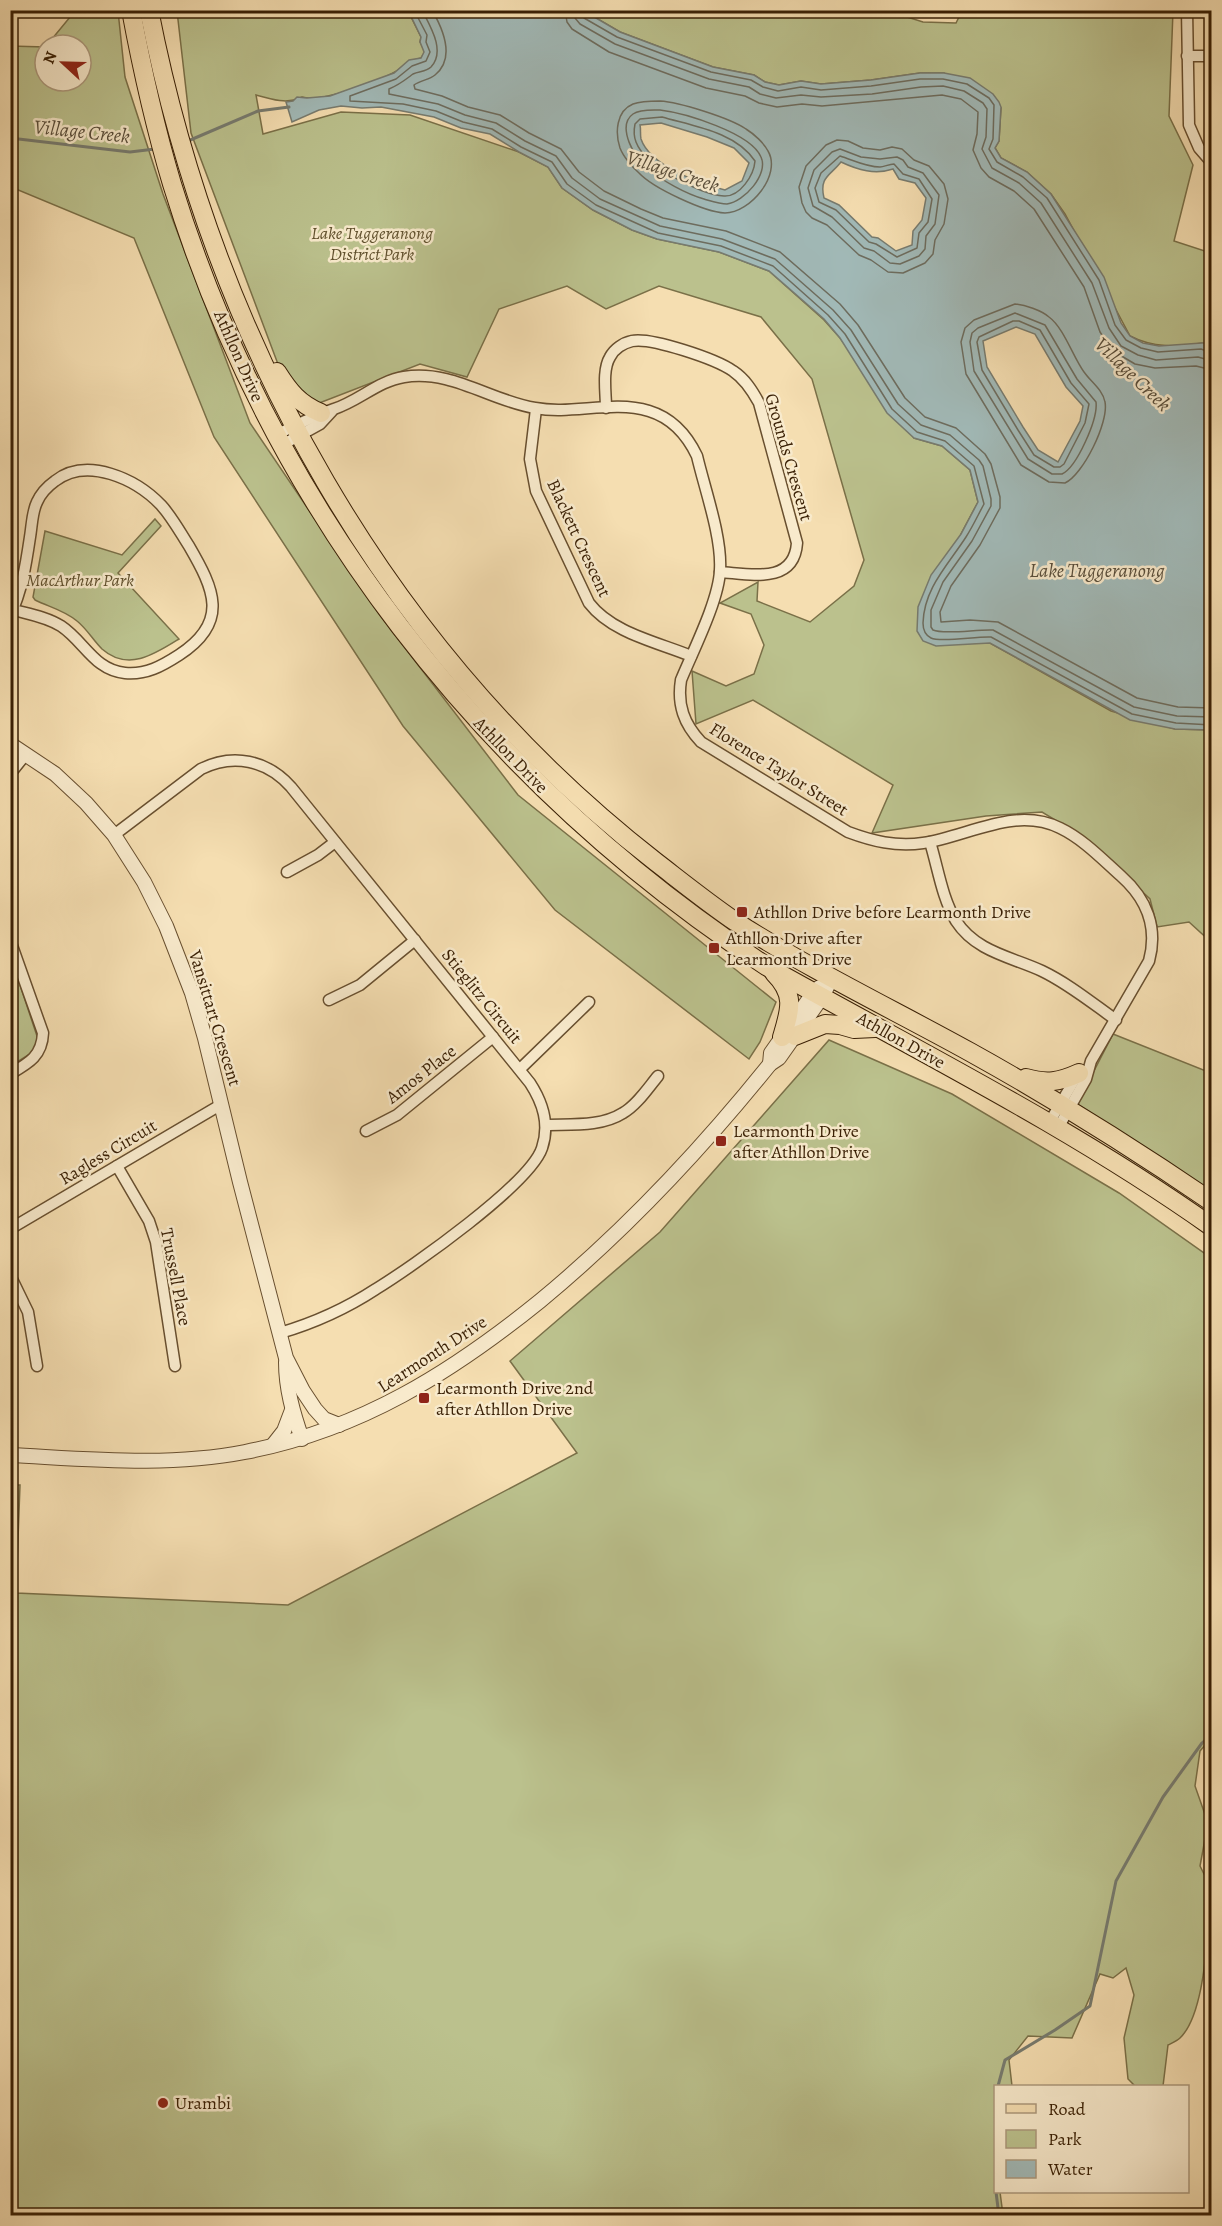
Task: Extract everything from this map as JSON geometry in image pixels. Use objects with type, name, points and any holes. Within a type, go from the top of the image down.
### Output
[{"type":"main road","name":"Athllon Drive","points":[[131,10],[143,72],[167,166],[195,252],[249,381],[279,440],[333,533],[375,594],[424,659],[507,753],[573,817],[630,866],[715,931],[766,966],[1053,1125],[1212,1227]]},
{"type":"main road","name":"Athllon Drive","points":[[149,10],[162,73],[185,161],[219,263],[251,340],[296,431],[355,532],[413,614],[453,664],[538,758],[627,839],[735,921],[1065,1106],[1212,1202]]},
{"type":"main road","points":[[251,340],[297,400],[308,408],[327,412]]},
{"type":"main road","points":[[766,966],[783,983],[789,994],[789,1037],[825,1024],[854,1029],[877,1028]]},
{"type":"main road","points":[[1010,1074],[1044,1082],[1061,1081],[1085,1067]]},
{"type":"street","points":[[1187,10],[1189,125],[1199,148],[1212,163]]},
{"type":"street","points":[[1187,56],[1212,56]]},
{"type":"street","name":"Grounds Crescent","points":[[606,408],[607,372],[610,357],[616,349],[633,341],[650,341],[719,362],[734,371],[751,389],[759,403],[797,543],[796,554],[791,563],[777,573],[765,575],[720,572]]},
{"type":"street","name":"Florence Taylor Street","points":[[279,440],[385,382],[423,375],[456,381],[514,403],[536,408],[632,407],[665,418],[679,429],[690,442],[697,456],[718,544],[720,572],[717,592],[681,680],[680,701],[686,723],[701,742],[848,832],[878,842],[900,845],[930,842],[1007,821],[1024,819],[1058,827],[1074,836],[1127,881],[1148,912],[1153,929],[1153,945],[1149,961],[1053,1125]]},
{"type":"street","name":"Blackett Crescent","points":[[536,408],[530,459],[536,491],[589,603],[597,613],[613,624],[691,656]]},
{"type":"street","points":[[96,470],[120,477],[145,491],[160,504],[205,574],[211,588],[213,603],[211,618],[205,631],[192,647],[156,669],[129,674],[108,669],[93,658],[60,625],[48,619],[12,613],[22,583],[37,502],[45,489],[57,479],[77,471],[96,470]]},
{"type":"street","name":"Vansittart Crescent","points":[[10,744],[55,774],[86,803],[114,835],[144,882],[175,948],[192,993],[222,1104],[286,1358],[286,1378],[292,1410],[302,1439]]},
{"type":"street","points":[[10,774],[26,754]]},
{"type":"street","name":"Stieglitz Circuit","points":[[114,835],[201,769],[214,762],[230,759],[254,762],[270,769],[283,779],[335,842],[520,1069],[539,1096],[546,1125],[542,1149],[534,1164],[473,1219],[376,1290],[339,1310],[280,1333]]},
{"type":"street","points":[[286,872],[318,855],[335,842]]},
{"type":"street","points":[[930,842],[948,906],[962,928],[975,941],[992,951],[1042,971],[1067,985],[1116,1020]]},
{"type":"street","points":[[10,939],[43,1033],[43,1045],[38,1055],[10,1074]]},
{"type":"street","points":[[329,1000],[360,985],[415,940]]},
{"type":"street","name":"Learmonth Drive","points":[[10,1455],[175,1460],[247,1452],[302,1439],[379,1408],[417,1389],[514,1322],[572,1275],[627,1225],[679,1173],[727,1118],[770,1064],[771,1053],[789,1037],[832,977]]},
{"type":"street","points":[[520,1069],[589,1002]]},
{"type":"street","name":"Amos Place","points":[[366,1131],[397,1115],[494,1037]]},
{"type":"street","name":"Florence Taylor Street","points":[[1065,1106],[1086,1080],[1085,1067]]},
{"type":"street","points":[[546,1125],[610,1120],[624,1113],[658,1076]]},
{"type":"street","name":"Ragless Circuit","points":[[10,1229],[222,1104]]},
{"type":"street","name":"Trussell Place","points":[[117,1166],[143,1211],[156,1242],[175,1366]]},
{"type":"street","points":[[10,1275],[28,1312],[36,1366]]},
{"type":"street","name":"Vansittart Crescent","points":[[286,1358],[315,1409],[324,1419],[339,1425]]},
{"type":"street","points":[[273,1445],[284,1431],[292,1410]]},
{"type":"green space","points":[[885,10],[923,22],[956,23],[962,11],[1173,11],[1169,116],[1193,165],[1174,241],[1211,253],[1211,347],[1208,348],[1202,343],[1156,345],[1130,336],[1065,214],[1051,194],[1027,172],[1001,158],[995,148],[999,141],[1001,108],[944,73],[920,73],[821,84],[801,81],[779,85],[765,82],[754,75],[713,67],[620,32],[584,11]]},
{"type":"green space","points":[[75,11],[118,11],[125,77],[163,194],[250,423],[379,614],[518,795],[776,1002],[760,1042],[749,1059],[555,910],[403,726],[214,437],[134,238],[11,187],[10,46],[33,47],[33,93],[93,93],[93,33],[57,33]]},
{"type":"green space","name":"Lake Tuggeranong District Park","points":[[177,11],[408,11],[421,37],[420,42],[425,52],[421,58],[374,82],[334,95],[302,97],[285,101],[256,95],[263,134],[341,112],[410,115],[519,152],[548,167],[562,188],[593,210],[632,230],[657,239],[719,252],[769,271],[824,320],[840,338],[914,438],[942,446],[970,470],[978,502],[961,534],[970,643],[990,643],[1111,711],[1175,729],[1211,730],[1211,942],[1189,922],[1157,927],[1150,899],[1082,836],[1042,812],[986,816],[872,833],[893,785],[753,700],[696,724],[692,671],[726,686],[754,674],[764,645],[751,614],[720,603],[758,582],[757,601],[810,622],[854,586],[864,560],[812,379],[761,317],[659,286],[606,309],[567,286],[499,309],[467,377],[420,364],[296,412],[191,133]]},
{"type":"green space","name":"MacArthur Park","points":[[155,519],[161,526],[118,573],[179,639],[151,655],[131,660],[122,659],[102,649],[84,627],[72,617],[33,597],[45,531],[122,555]]},
{"type":"green space","points":[[10,955],[38,1039],[33,1052],[11,1066]]},
{"type":"green space","points":[[1113,1034],[1211,1073],[1211,1189],[1077,1104]]},
{"type":"green space","points":[[829,1040],[952,1094],[1119,1193],[1211,1258],[1212,1737],[1200,1751],[1195,1786],[1208,1823],[1200,1866],[1212,1895],[1200,1991],[1189,2026],[1180,2038],[1168,2045],[1163,2085],[1134,2085],[1128,2079],[1124,2038],[1134,1995],[1126,1968],[1113,1978],[1100,1974],[1072,2038],[1028,2036],[1009,2060],[1012,2085],[994,2085],[994,2193],[1000,2193],[1003,2215],[11,2215],[11,1485],[20,1485],[16,1593],[288,1605],[577,1453],[510,1361],[660,1232]]},
{"type":"water","name":"Lake Tuggeranong","points":[[408,10],[584,11],[620,32],[713,67],[754,75],[765,82],[779,85],[801,81],[821,84],[920,73],[944,73],[970,78],[993,94],[1001,107],[999,141],[995,148],[1001,158],[1027,172],[1051,194],[1104,277],[1121,323],[1130,336],[1143,343],[1159,346],[1208,343],[1208,348],[1211,347],[1211,730],[1175,729],[1130,720],[990,643],[936,646],[923,641],[917,631],[918,607],[931,575],[961,534],[978,502],[970,470],[942,446],[914,438],[887,413],[840,338],[824,319],[769,271],[719,252],[657,239],[632,230],[593,210],[562,188],[548,167],[490,134],[461,128],[434,117],[381,107],[341,106],[319,110],[292,122],[286,102],[293,101],[297,97],[330,96],[394,73],[409,60],[421,58],[424,52],[420,42],[421,37]],"holes":[[[661,123],[734,148],[749,163],[742,181],[725,190],[690,178],[655,158],[646,149],[641,137],[640,125]],[[841,162],[867,171],[880,172],[893,169],[899,179],[915,183],[926,198],[922,220],[913,231],[912,245],[896,251],[878,238],[872,237],[839,205],[824,198],[823,185],[826,177]],[[1016,327],[1035,334],[1066,387],[1083,406],[1080,421],[1058,462],[1038,450],[1023,427],[987,367],[983,341]]]},
{"type":"waterway","name":"Village Creek","points":[[188,141],[258,111],[289,107]]},
{"type":"waterway","name":"Village Creek","points":[[10,138],[130,152],[155,149]]},
{"type":"waterway","points":[[998,2085],[1005,2060],[1090,2006],[1116,1881],[1163,1797],[1202,1743],[1212,1734]]},
{"type":"waterway","points":[[996,2193],[999,2216]]},
{"type":"place","name":"Athllon Drive before Learmonth Drive","points":[[742,912]]},
{"type":"place","name":"Athllon Drive after Learmonth Drive","points":[[714,948]]},
{"type":"place","name":"Learmonth Drive after Athllon Drive","points":[[721,1141]]},
{"type":"place","name":"Learmonth Drive 2nd after Athllon Drive","points":[[424,1398]]},
{"type":"place","name":"Urambi","points":[[163,2103]]}]
